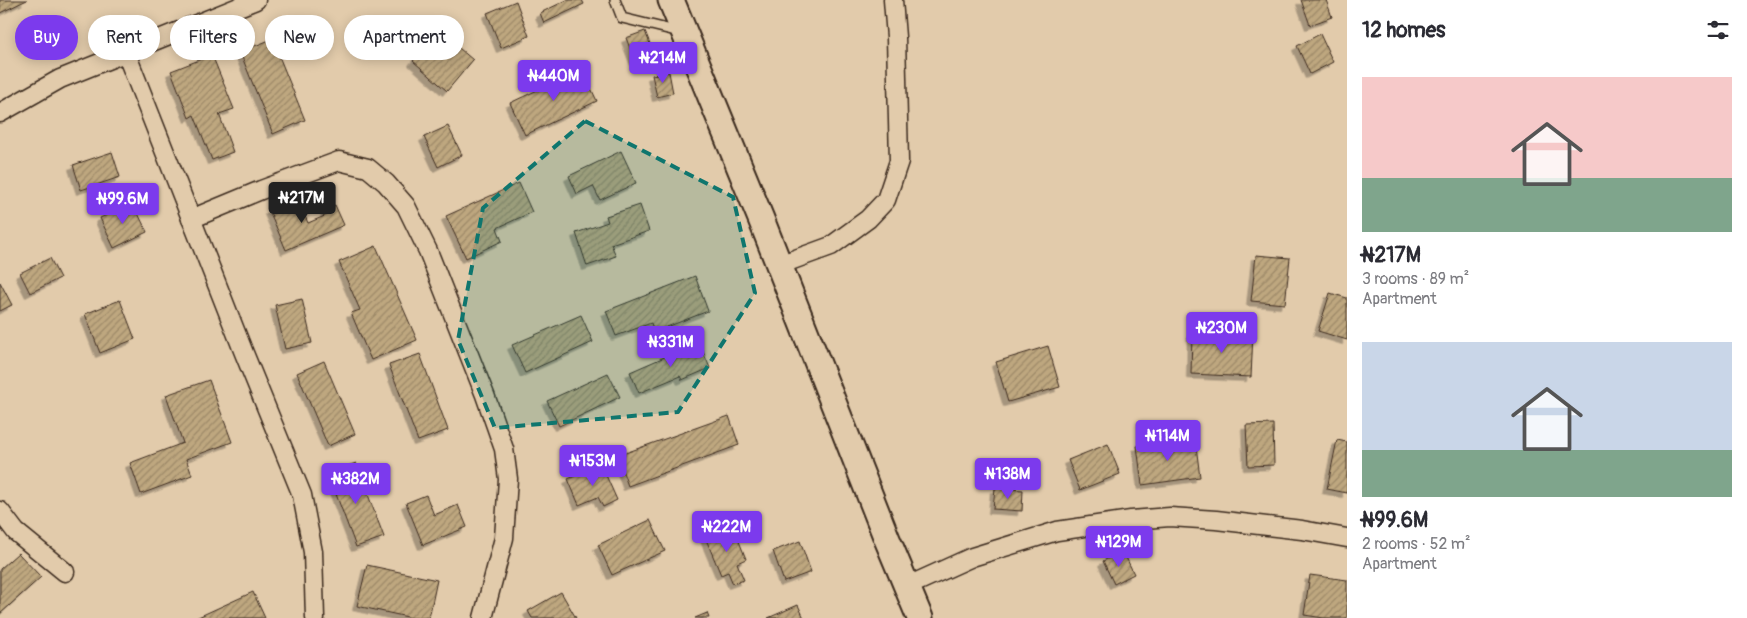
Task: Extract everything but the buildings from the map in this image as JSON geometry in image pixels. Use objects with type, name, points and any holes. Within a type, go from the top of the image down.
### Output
[{"type":"street","points":[[160,39],[256,0]]},
{"type":"street","points":[[671,0],[920,618]]},
{"type":"street","points":[[779,265],[831,246],[868,218],[886,200],[899,161],[897,46],[893,0]]},
{"type":"street","points":[[0,113],[60,79],[108,60]]},
{"type":"street","points":[[129,60],[302,495],[313,552],[315,618]]},
{"type":"street","points":[[191,219],[339,161],[368,168],[386,183],[406,206],[428,251],[485,395],[504,449],[508,479],[504,538],[483,618]]},
{"type":"street","points":[[0,511],[16,532],[65,572]]},
{"type":"street","points":[[908,586],[972,556],[1057,531],[1132,520],[1170,517],[1216,520],[1302,530],[1347,538]]},
{"type":"lane","points":[[615,0],[622,18],[684,34]]},
{"type":"highlighted area","points":[[585,121],[733,197],[755,293],[678,412],[495,428],[458,340],[483,208]]}]
